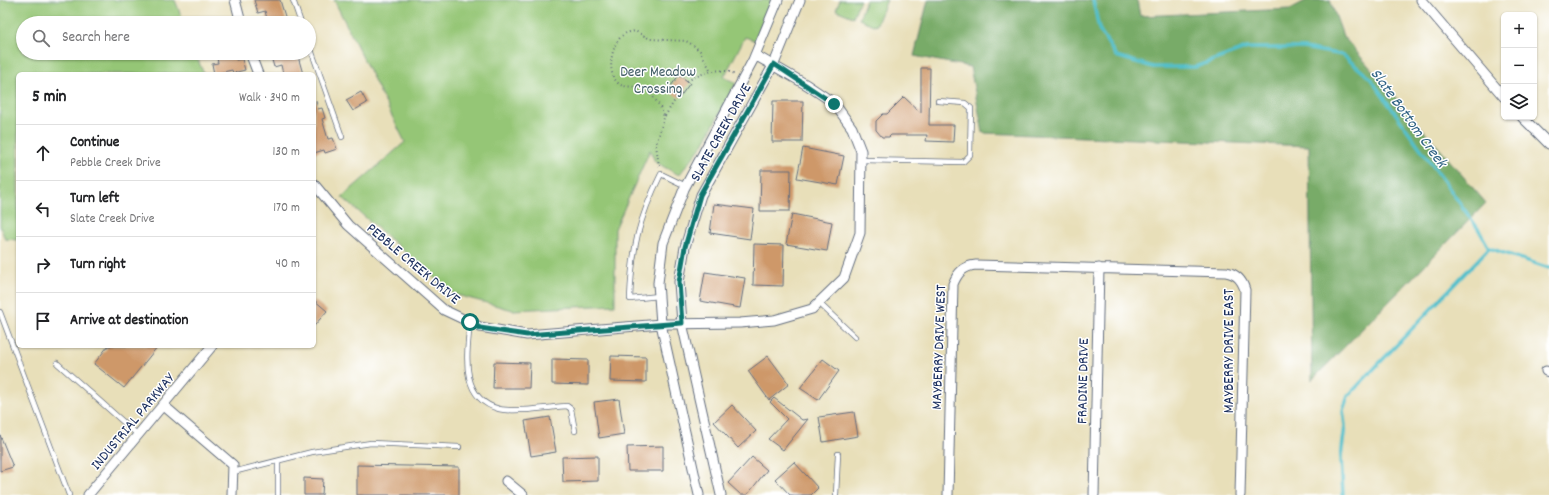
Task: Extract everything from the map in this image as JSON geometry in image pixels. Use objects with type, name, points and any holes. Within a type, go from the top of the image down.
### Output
[{"type":"street","points":[[235,0],[239,16]]},
{"type":"street","name":"SLATE CREEK DRIVE","points":[[699,495],[660,324],[658,283],[663,243],[686,186],[755,55],[778,0]]},
{"type":"street","name":"SLATE CREEK DRIVE","points":[[721,495],[682,323],[679,282],[685,247],[700,195],[774,64],[800,0]]},
{"type":"street","points":[[1421,0],[1501,93]]},
{"type":"street","name":"PEBBLE CREEK DRIVE","points":[[316,186],[358,235],[444,310],[480,328],[527,335],[660,324],[740,323],[774,320],[812,309],[844,278],[860,233],[861,151],[852,128],[834,104],[774,64],[755,55]]},
{"type":"street","points":[[253,60],[257,72]]},
{"type":"street","points":[[1525,120],[1549,144]]},
{"type":"street","name":"MAYBERRY DRIVE WEST","points":[[948,495],[953,284],[956,276],[969,266],[976,265],[1099,268]]},
{"type":"street","name":"FRADINE DRIVE","points":[[1094,495],[1099,268]]},
{"type":"street","name":"MAYBERRY DRIVE EAST","points":[[1099,268],[1226,272],[1238,277],[1243,283],[1245,290],[1240,495]]},
{"type":"street","name":"INDUSTRIAL PARKWAY","points":[[88,495],[210,348]]},
{"type":"street","points":[[163,404],[233,465],[232,495]]},
{"type":"street","points":[[506,481],[523,495]]},
{"type":"lane","points":[[293,0],[299,16]]},
{"type":"lane","points":[[315,60],[342,137]]},
{"type":"lane","points":[[861,160],[963,162],[970,155],[971,108],[965,103],[938,101]]},
{"type":"lane","points":[[659,296],[630,299],[632,260],[639,226],[660,174],[686,186]]},
{"type":"lane","points":[[819,303],[856,337]]},
{"type":"lane","points":[[0,312],[69,495]]},
{"type":"lane","points":[[470,322],[467,367],[470,381],[475,393],[486,402],[500,409],[515,410],[567,406],[571,409],[575,431]]},
{"type":"lane","points":[[57,363],[138,435]]},
{"type":"lane","points":[[233,472],[312,452],[371,443],[459,447]]},
{"type":"lane","points":[[836,495],[838,454]]},
{"type":"lane","points":[[278,461],[278,495]]},
{"type":"path","points":[[664,118],[655,100],[645,90],[638,87],[622,86],[616,82],[613,77],[612,62],[614,45],[623,34],[635,31],[650,39],[686,41],[700,51],[711,71]]},
{"type":"path","points":[[687,81],[711,71],[728,70],[743,78]]},
{"type":"path","points":[[660,174],[656,145],[664,118],[677,97]]},
{"type":"green space","points":[[0,0],[175,0],[181,16],[16,16],[16,60],[198,60],[203,72],[16,72],[16,240],[5,239],[0,226]]},
{"type":"green space","name":"Deer Meadow Crossing","points":[[334,0],[771,0],[756,41],[745,37],[724,77],[736,83],[702,146],[679,175],[655,162],[650,150],[615,229],[615,305],[513,310],[453,294],[342,197],[405,142]]},
{"type":"green space","points":[[840,0],[860,0],[853,17],[836,10]]},
{"type":"green space","points":[[866,0],[887,0],[876,26],[859,19]]},
{"type":"green space","points":[[928,0],[1137,0],[1140,16],[1290,9],[1307,0],[1330,0],[1343,36],[1486,203],[1312,380],[1309,146],[983,133],[970,67],[914,56]]},
{"type":"building","points":[[254,0],[280,0],[285,16],[266,16],[265,11],[258,13]]},
{"type":"building","points":[[217,60],[242,60],[245,70],[237,72],[233,72],[232,70],[214,72],[212,64],[218,63]]},
{"type":"building","points":[[272,60],[299,60],[302,72],[283,72],[281,65],[274,67]]},
{"type":"building","points":[[921,68],[930,68],[929,125],[954,125],[953,142],[926,141],[927,135],[891,135],[889,137],[882,137],[876,130],[876,121],[883,114],[887,114],[904,97],[921,113]]},
{"type":"building","points":[[679,75],[690,83],[679,98],[668,90]]},
{"type":"building","points":[[361,92],[367,103],[353,111],[346,100]]},
{"type":"building","points":[[316,101],[318,109],[322,108],[325,118],[322,119],[328,139],[333,138],[337,149],[325,153],[324,150],[316,152]]},
{"type":"building","points":[[773,101],[803,101],[802,142],[772,142]]},
{"type":"building","points":[[803,148],[844,156],[838,185],[797,178]]},
{"type":"building","points":[[761,170],[791,170],[790,211],[760,211]]},
{"type":"building","points":[[714,204],[754,209],[750,239],[710,233]]},
{"type":"building","points":[[792,214],[832,222],[827,251],[786,244]]},
{"type":"building","points":[[754,244],[784,245],[783,286],[753,285]]},
{"type":"building","points":[[705,272],[745,278],[740,308],[700,301]]},
{"type":"building","points":[[316,302],[327,311],[316,324]]},
{"type":"building","points":[[106,348],[156,348],[124,388],[94,364]]},
{"type":"building","points":[[611,356],[646,357],[646,382],[610,381]]},
{"type":"building","points":[[768,356],[789,384],[769,400],[748,371]]},
{"type":"building","points":[[552,359],[588,360],[588,385],[552,384]]},
{"type":"building","points":[[823,359],[839,371],[818,400],[800,388]]},
{"type":"building","points":[[494,362],[530,363],[529,388],[493,388]]},
{"type":"building","points":[[774,398],[802,420],[808,419],[783,450],[768,439],[787,419],[770,402]]},
{"type":"building","points":[[619,399],[624,434],[599,438],[594,402]]},
{"type":"building","points":[[732,405],[756,431],[738,448],[714,422]]},
{"type":"building","points":[[854,412],[858,436],[823,442],[819,417]]},
{"type":"building","points":[[550,417],[556,452],[531,456],[525,421]]},
{"type":"building","points":[[0,435],[13,467],[0,471]]},
{"type":"building","points":[[663,446],[663,471],[628,471],[627,447]]},
{"type":"building","points":[[598,456],[598,481],[563,482],[562,457]]},
{"type":"building","points":[[752,457],[767,470],[747,495],[741,495],[728,483]]},
{"type":"building","points":[[794,462],[818,488],[811,495],[790,495],[775,479]]},
{"type":"building","points":[[357,465],[459,467],[459,495],[357,495]]},
{"type":"building","points":[[304,478],[323,479],[322,495],[304,495]]},
{"type":"waterway","name":"Slate Bottom Creek","points":[[1093,0],[1099,29],[1116,56],[1153,67],[1195,67],[1247,48],[1304,48],[1343,55],[1370,78],[1479,230],[1489,248],[1549,268]]},
{"type":"waterway","points":[[1343,495],[1341,457],[1345,426],[1343,410],[1348,396],[1489,248]]},
{"type":"route","points":[[470,322],[480,328],[527,335],[682,323],[679,282],[685,247],[700,195],[774,64],[834,104]]}]
